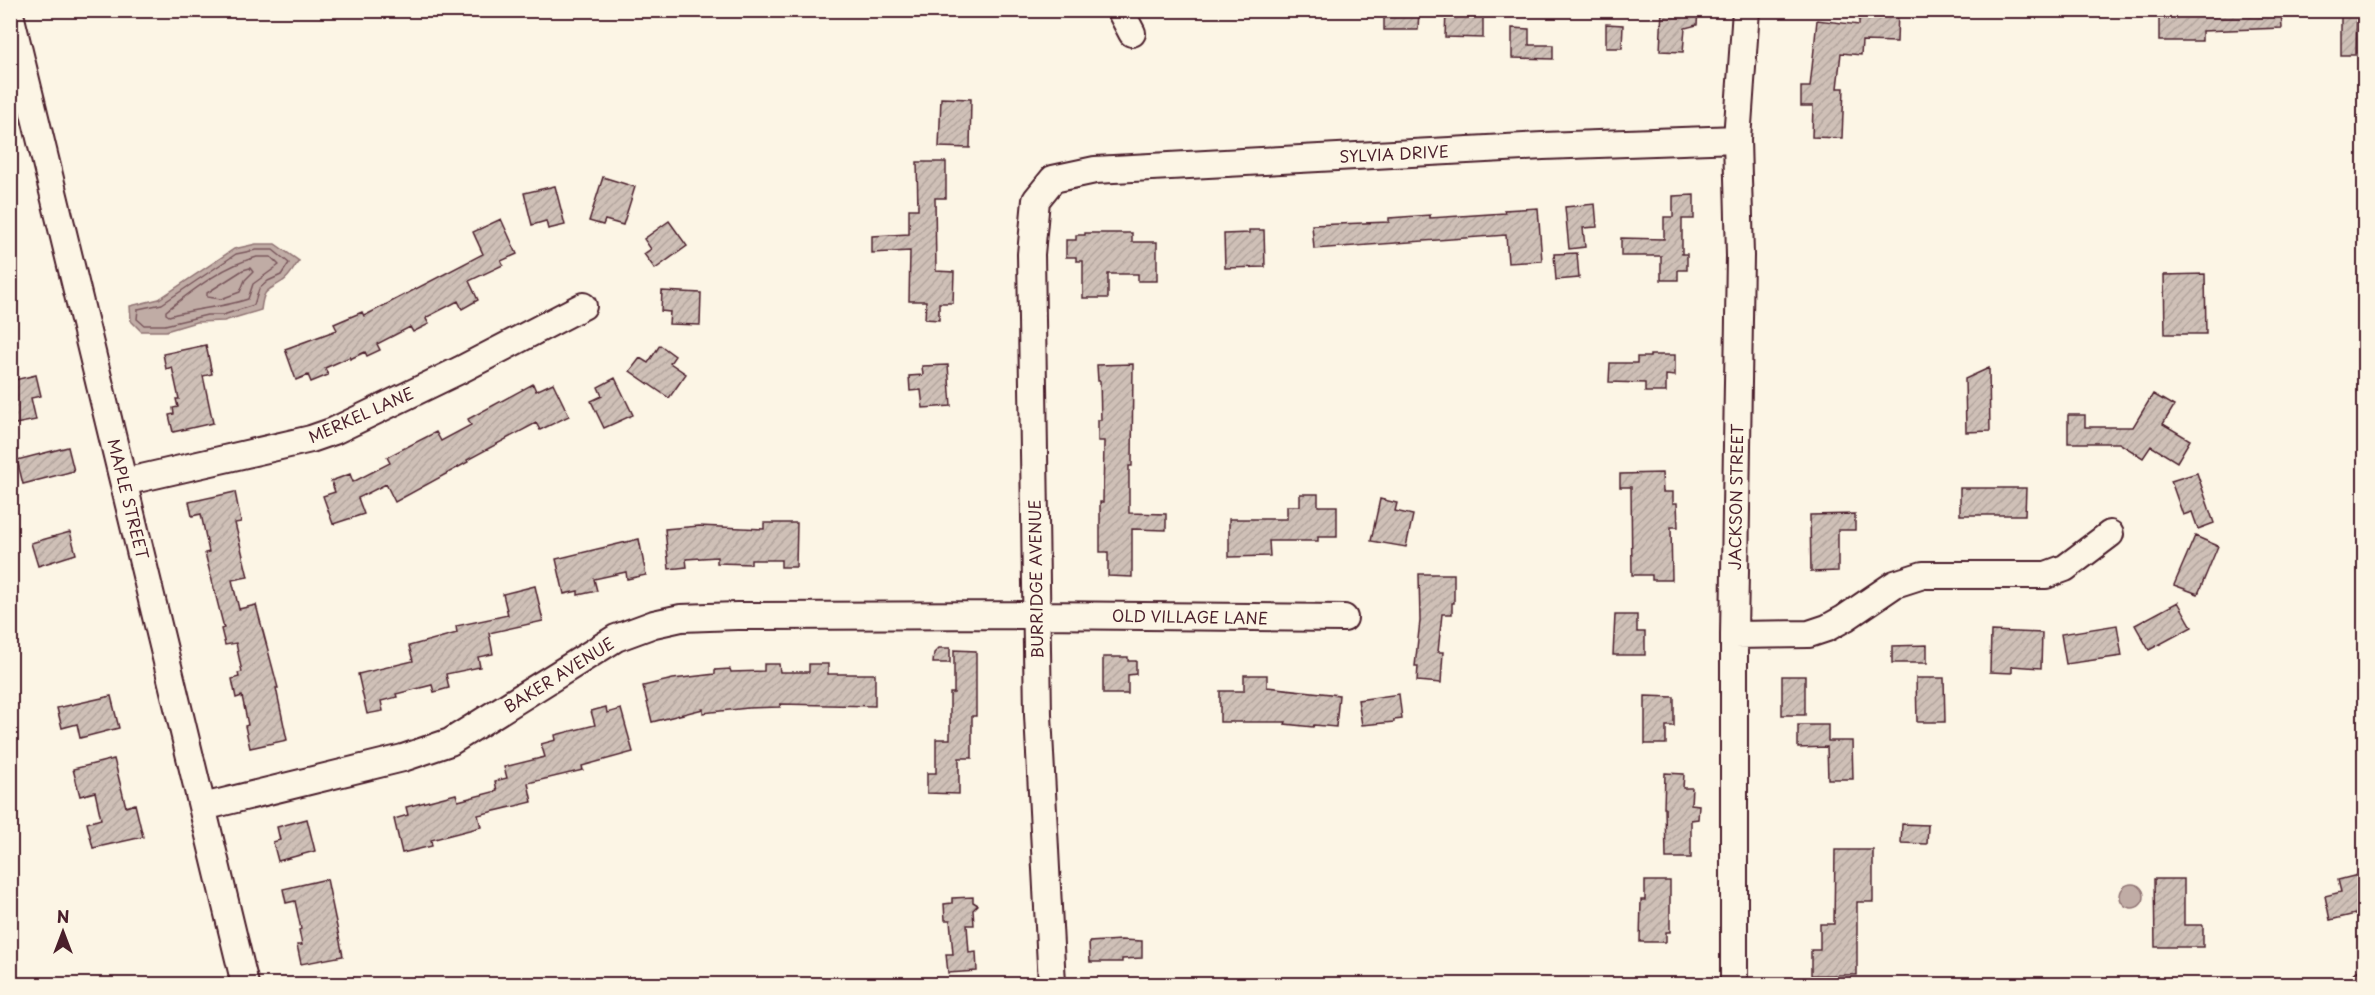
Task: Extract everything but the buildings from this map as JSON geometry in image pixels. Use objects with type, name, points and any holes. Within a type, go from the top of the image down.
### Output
[{"type":"street","name":"JACKSON STREET","points":[[1734,984],[1734,635],[1740,256],[1737,139],[1746,10]]},
{"type":"street","name":"MAPLE STREET","points":[[10,14],[245,984]]},
{"type":"street","name":"SYLVIA DRIVE","points":[[1053,178],[1095,170],[1543,146],[1737,139]]},
{"type":"street","name":"BURRIDGE AVENUE","points":[[1052,984],[1038,715],[1031,254],[1036,200],[1053,178]]},
{"type":"street","name":"MERKEL LANE","points":[[124,482],[291,444],[334,431],[584,306]]},
{"type":"street","points":[[1734,635],[1809,634],[1845,618],[1895,584],[1923,575],[2046,575],[2065,568],[2110,534]]},
{"type":"street","name":"OLD VILLAGE LANE","points":[[1036,615],[1344,618]]},
{"type":"street","name":"BAKER AVENUE","points":[[202,807],[403,758],[450,742],[607,643],[654,624],[702,616],[1036,615]]},
{"type":"water","points":[[256,244],[275,244],[299,261],[285,279],[265,294],[261,310],[224,321],[196,322],[166,331],[141,331],[131,321],[130,306],[159,299],[234,249]]},
{"type":"water","points":[[2132,884],[2137,885],[2143,891],[2143,901],[2137,907],[2132,908],[2127,907],[2121,901],[2120,896],[2121,891],[2127,885]]}]
